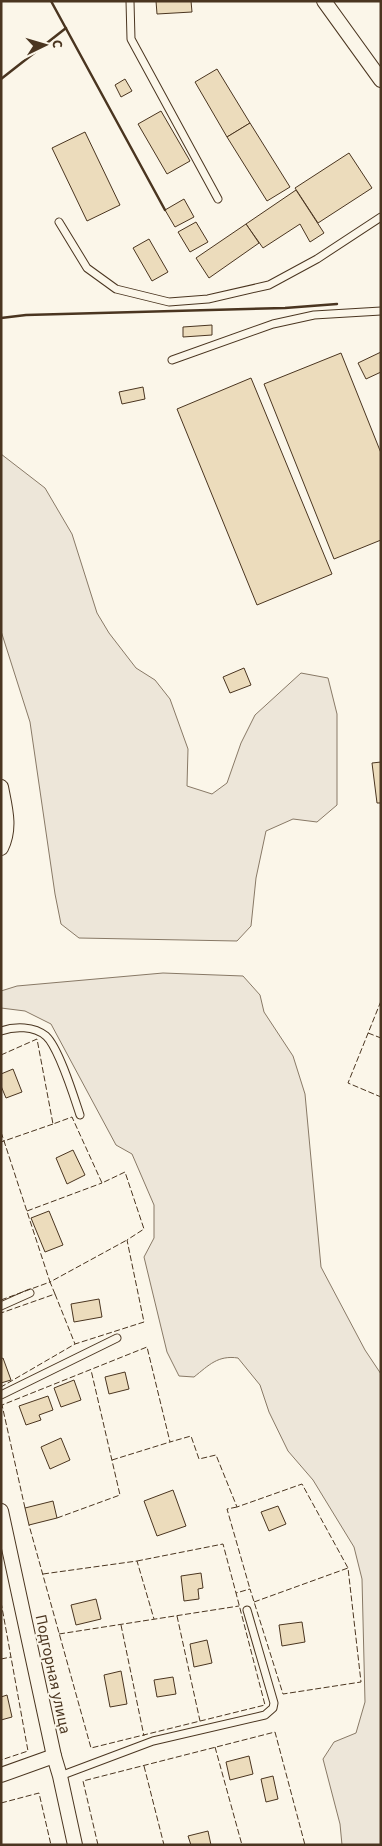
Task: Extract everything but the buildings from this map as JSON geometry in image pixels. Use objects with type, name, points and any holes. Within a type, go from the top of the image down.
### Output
[{"type":"street","points":[[324,1],[381,80]]},
{"type":"street","points":[[1,787],[7,823],[5,841],[1,848]]},
{"type":"street","name":"Подгорная улица","points":[[1,1511],[75,1845]]},
{"type":"street","points":[[1,1775],[54,1756]]},
{"type":"lane","points":[[130,1],[131,39],[218,199]]},
{"type":"lane","points":[[59,222],[87,268],[94,274],[116,289],[169,302],[208,299],[269,285],[317,259],[381,216]]},
{"type":"lane","points":[[172,360],[272,324],[314,315],[381,311]]},
{"type":"lane","points":[[1,1031],[9,1028],[29,1028],[46,1036],[60,1059],[80,1115]]},
{"type":"lane","points":[[1,1306],[30,1293]]},
{"type":"lane","points":[[1,1394],[117,1338]]},
{"type":"lane","points":[[60,1776],[153,1741],[265,1716],[273,1708],[274,1703],[248,1610]]},
{"type":"shaded area","points":[[1,454],[45,488],[72,534],[97,613],[109,633],[136,668],[155,680],[170,699],[188,749],[187,786],[212,794],[227,783],[241,743],[255,715],[301,673],[328,678],[337,714],[337,805],[317,822],[293,819],[266,831],[256,878],[251,926],[237,941],[79,938],[61,924],[30,722],[1,631]]},
{"type":"shaded area","points":[[163,973],[243,976],[260,995],[264,1012],[293,1056],[305,1094],[321,1267],[365,1350],[381,1374],[381,1845],[342,1845],[340,1824],[323,1759],[334,1742],[356,1733],[365,1702],[362,1579],[354,1547],[313,1480],[288,1451],[269,1412],[260,1385],[238,1358],[231,1357],[219,1360],[194,1377],[179,1376],[167,1352],[144,1257],[154,1238],[154,1205],[132,1154],[116,1145],[51,1024],[25,1011],[1,1008],[1,991],[17,986]]},
{"type":"fence","points":[[381,1001],[348,1083],[381,1097]]},
{"type":"fence","points":[[368,1033],[381,1038]]},
{"type":"fence","points":[[1,1055],[37,1039],[53,1124],[72,1117],[102,1183],[125,1172],[144,1229],[127,1240],[144,1322],[75,1344],[1,1387]]},
{"type":"fence","points":[[53,1124],[4,1141],[50,1282],[127,1240]]},
{"type":"fence","points":[[1,1132],[4,1141],[1,1142]]},
{"type":"fence","points":[[27,1211],[102,1183]]},
{"type":"fence","points":[[1,1300],[50,1282],[55,1294],[1,1313]]},
{"type":"fence","points":[[55,1294],[75,1344]]},
{"type":"fence","points":[[25,1508],[2,1405],[147,1347],[170,1442],[191,1436],[199,1459],[216,1455],[237,1507],[302,1484],[348,1568],[361,1682],[283,1694],[250,1589],[236,1593],[265,1705],[91,1748],[29,1525]]},
{"type":"fence","points":[[57,1518],[120,1495],[91,1370]]},
{"type":"fence","points":[[112,1460],[170,1442]]},
{"type":"fence","points":[[237,1507],[227,1509],[250,1589]]},
{"type":"fence","points":[[137,1561],[223,1544],[236,1593]]},
{"type":"fence","points":[[43,1574],[137,1561],[154,1619]]},
{"type":"fence","points":[[254,1602],[348,1568]]},
{"type":"fence","points":[[1,1602],[28,1751],[1,1760]]},
{"type":"fence","points":[[59,1634],[239,1606]]},
{"type":"fence","points":[[177,1616],[200,1721]]},
{"type":"fence","points":[[121,1625],[144,1736]]},
{"type":"fence","points":[[1,1659],[11,1657]]},
{"type":"fence","points":[[98,1845],[83,1781],[275,1732],[305,1845]]},
{"type":"fence","points":[[215,1747],[242,1845]]},
{"type":"fence","points":[[144,1766],[164,1845]]},
{"type":"fence","points":[[1,1803],[39,1793],[51,1845]]},
{"type":"wall","points":[[51,1],[165,210]]},
{"type":"wall","points":[[1,79],[66,28]]},
{"type":"wall","points":[[1,318],[26,315],[285,308],[337,304]]}]
